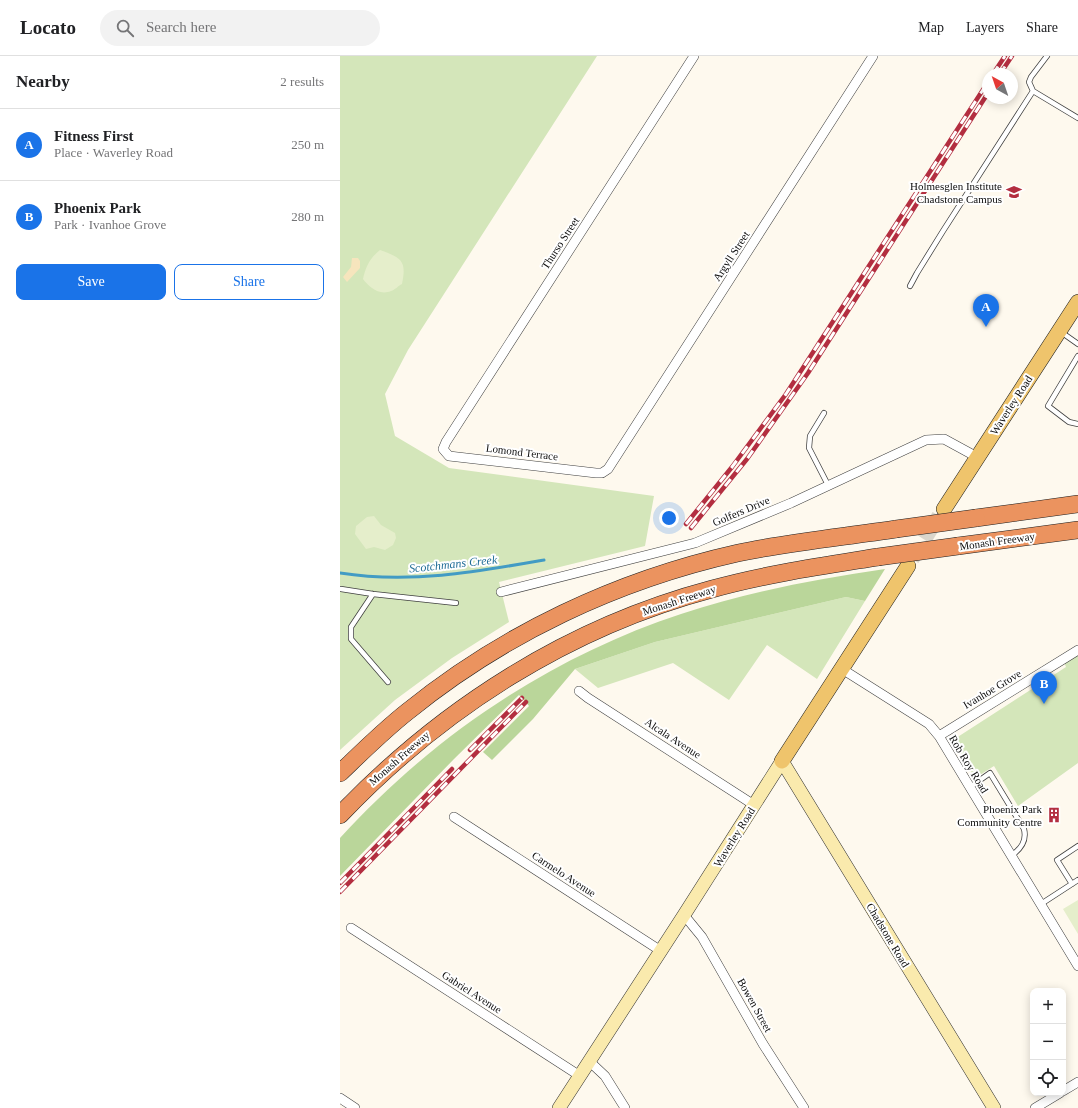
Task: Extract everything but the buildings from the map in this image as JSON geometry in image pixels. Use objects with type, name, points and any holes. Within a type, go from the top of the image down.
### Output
[{"type":"highway","points":[[340,773],[406,713],[462,671],[529,631],[572,609],[631,585],[705,561],[775,546],[1078,504]]},
{"type":"highway","name":"Monash Freeway","points":[[340,815],[394,761],[451,715],[511,675],[543,656],[575,640],[643,611],[712,589],[784,573],[878,557],[1078,530]]},
{"type":"main road","name":"Waverley Road","points":[[944,509],[1078,302]]},
{"type":"main road","name":"Waverley Road","points":[[559,1108],[908,566]]},
{"type":"main road","name":"Chadstone Road","points":[[782,761],[994,1108]]},
{"type":"street","name":"Thurso Street","points":[[446,442],[694,56]]},
{"type":"street","name":"Argyll Street","points":[[608,469],[873,56]]},
{"type":"street","name":"Golfers Drive","points":[[501,592],[695,544],[791,503],[926,440],[944,439],[977,457]]},
{"type":"street","name":"Lomond Terrace","points":[[446,442],[443,449],[449,456],[596,473],[602,473],[608,469]]},
{"type":"street","name":"Ivanhoe Grove","points":[[939,736],[1078,650]]},
{"type":"street","name":"Rob Roy Road","points":[[842,669],[929,724],[939,736],[1078,966]]},
{"type":"street","name":"Alcala Avenue","points":[[579,691],[754,805]]},
{"type":"street","name":"Carmelo Avenue","points":[[454,817],[661,951]]},
{"type":"street","name":"Bowen Street","points":[[684,915],[702,937],[763,1044],[804,1108]]},
{"type":"street","name":"Gabriel Avenue","points":[[351,928],[580,1076]]},
{"type":"street","points":[[589,1061],[605,1076],[625,1108]]},
{"type":"street","points":[[1066,1089],[1078,1082]]},
{"type":"street","points":[[1035,1108],[1055,1096]]},
{"type":"street","points":[[340,1098],[355,1108]]},
{"type":"lane","points":[[1046,56],[1031,77],[1030,82],[1033,91],[1078,118]]},
{"type":"lane","points":[[910,286],[1033,91]]},
{"type":"lane","points":[[1060,331],[1078,344]]},
{"type":"lane","points":[[1078,356],[1048,406],[1069,422],[1078,424]]},
{"type":"lane","points":[[824,413],[810,436],[809,448],[828,485]]},
{"type":"lane","points":[[341,589],[456,603]]},
{"type":"lane","points":[[373,594],[351,628],[351,639],[388,682]]},
{"type":"lane","points":[[969,787],[990,773],[1011,806],[1026,835],[1022,845],[1011,856]]},
{"type":"lane","points":[[1072,884],[1057,860],[1078,846]]},
{"type":"lane","points":[[1040,904],[1078,880]]},
{"type":"green space","points":[[340,56],[597,56],[408,350],[385,394],[395,436],[449,468],[654,496],[645,546],[499,582],[509,622],[452,658],[395,700],[340,750]]},
{"type":"green space","points":[[380,250],[398,258],[403,265],[404,270],[402,284],[394,290],[387,292],[378,292],[368,285],[363,279],[369,263]]},
{"type":"green space","points":[[374,516],[381,525],[395,533],[396,538],[393,545],[385,550],[374,547],[366,549],[355,534],[356,526],[367,517]]},
{"type":"green space","points":[[885,569],[865,601],[846,597],[655,642],[575,669],[533,719],[492,760],[483,752],[529,706],[519,695],[454,759],[340,876],[340,838],[372,805],[444,741],[481,714],[518,690],[558,667],[639,629],[706,606],[782,587]]},
{"type":"green space","points":[[846,597],[865,601],[817,679],[767,645],[729,700],[673,663],[598,688],[575,669],[655,642]]},
{"type":"green space","points":[[1078,654],[1078,763],[1018,806],[994,766],[975,778],[953,740],[1066,667],[1064,662]]},
{"type":"green space","points":[[1078,900],[1078,934],[1063,909]]},
{"type":"sand","points":[[352,258],[358,258],[360,261],[360,268],[347,282],[343,277],[351,267]]},
{"type":"waterway","name":"Scotchmans Creek","points":[[340,573],[366,576],[417,577],[493,569],[544,560]]},
{"type":"tunnel","points":[[912,559],[939,516]]},
{"type":"railway","points":[[997,68],[1005,56]]},
{"type":"railway","points":[[1004,68],[1012,56]]},
{"type":"railway","points":[[686,524],[732,467],[786,394],[982,91]]},
{"type":"railway","points":[[691,528],[747,459],[808,373],[982,102]]},
{"type":"railway","points":[[470,750],[522,698]]},
{"type":"railway","points":[[340,892],[526,702]]},
{"type":"railway","points":[[340,883],[452,769]]},
{"type":"place","name":"Holmesglen Institute Chadstone Campus","points":[[1014,192]]},
{"type":"place","name":"Fitness First","points":[[986,327]]},
{"type":"place","name":"Phoenix Park","points":[[1044,704]]},
{"type":"place","name":"Phoenix Park Community Centre","points":[[1054,815]]}]
